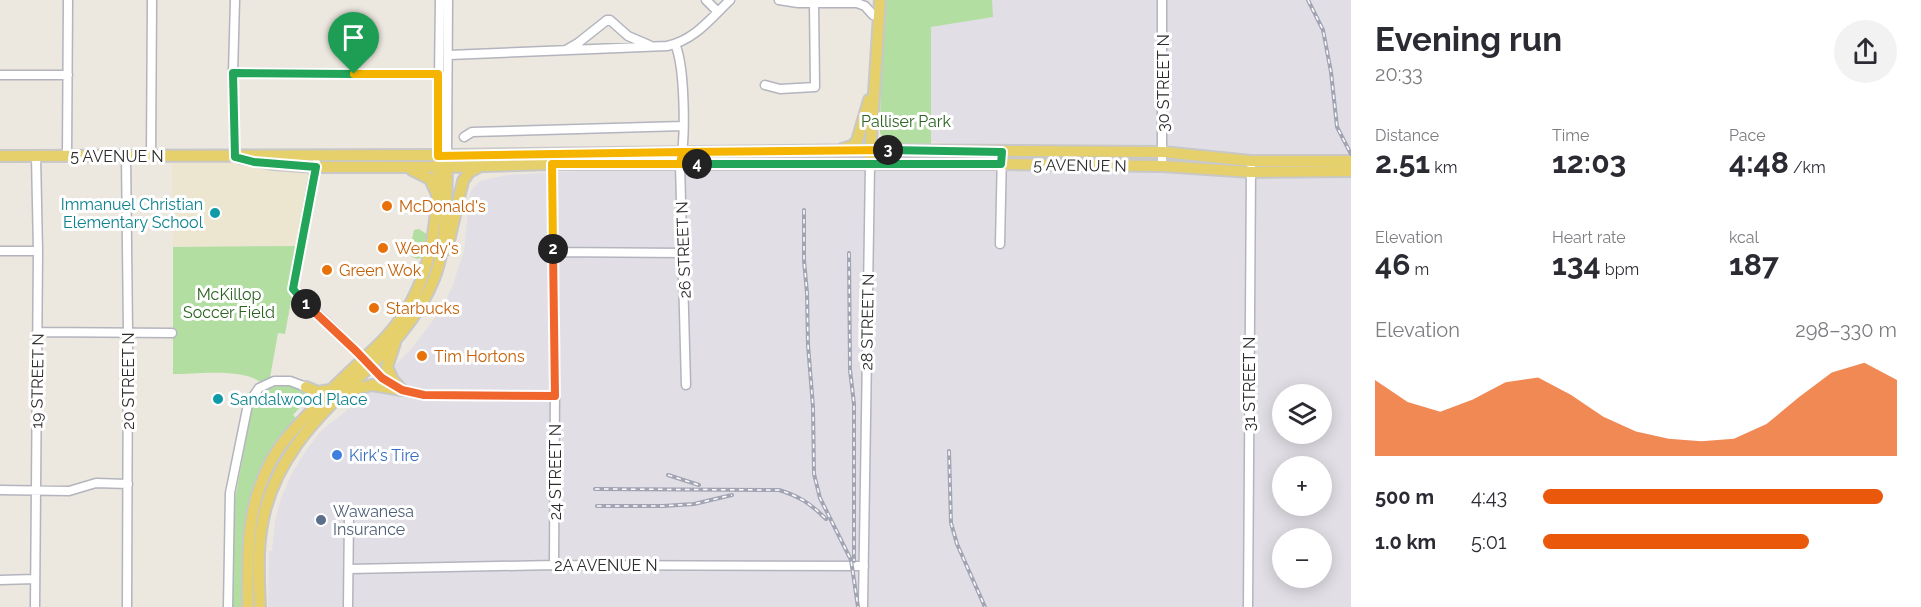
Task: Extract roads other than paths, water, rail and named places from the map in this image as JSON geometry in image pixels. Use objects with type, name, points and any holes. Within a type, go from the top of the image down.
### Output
[{"type":"main road","name":"28 STREET N","points":[[870,165],[876,36],[873,0]]},
{"type":"main road","name":"28 STREET N","points":[[876,36],[880,23],[880,0]]},
{"type":"main road","points":[[837,150],[852,146],[857,141],[875,77]]},
{"type":"main road","name":"5 AVENUE N","points":[[0,156],[235,157],[254,162],[317,162],[443,161],[683,152],[871,150],[1163,152],[1251,167],[1351,161]]},
{"type":"main road","name":"5 AVENUE N","points":[[317,162],[397,167],[443,161],[481,166],[1001,164],[1251,167],[1351,171]]},
{"type":"main road","points":[[260,607],[261,526],[273,485],[296,444],[327,407],[342,394],[396,325],[417,288],[434,241],[443,161]]},
{"type":"main road","points":[[437,272],[442,249],[443,161]]},
{"type":"main road","points":[[248,607],[249,535],[255,498],[270,463],[288,435],[330,390],[395,340],[409,324],[420,308],[448,243],[463,181],[468,172],[481,166]]},
{"type":"main road","points":[[397,167],[412,170],[430,178],[438,195]]},
{"type":"main road","points":[[395,340],[387,366],[393,380],[402,390]]},
{"type":"main road","points":[[342,394],[372,385],[402,390]]},
{"type":"main road","points":[[306,387],[318,392],[330,390]]},
{"type":"main road","points":[[306,387],[311,395],[313,409]]},
{"type":"street","points":[[67,156],[68,0]]},
{"type":"street","points":[[151,156],[152,0]]},
{"type":"street","points":[[235,157],[233,73],[236,0]]},
{"type":"street","points":[[440,0],[438,74],[443,161]]},
{"type":"street","points":[[443,161],[449,55],[448,0]]},
{"type":"street","points":[[706,0],[718,12]]},
{"type":"street","points":[[449,55],[563,52],[675,44],[707,24],[730,0]]},
{"type":"street","points":[[779,0],[814,3],[860,1],[873,15]]},
{"type":"street","name":"30 STREET N","points":[[1162,0],[1162,166]]},
{"type":"street","points":[[765,85],[780,89],[815,87],[814,3]]},
{"type":"street","points":[[563,52],[607,20],[637,41],[654,47]]},
{"type":"street","name":"26 STREET N","points":[[675,44],[680,57],[683,126],[683,152],[680,164],[686,385]]},
{"type":"street","points":[[233,73],[438,74]]},
{"type":"street","points":[[0,75],[68,75]]},
{"type":"street","points":[[464,137],[472,132],[683,126]]},
{"type":"street","points":[[1000,244],[1002,152]]},
{"type":"street","name":"19 STREET N","points":[[35,607],[38,332],[36,156]]},
{"type":"street","name":"20 STREET N","points":[[126,156],[127,607]]},
{"type":"street","points":[[317,162],[293,289],[366,363],[389,384],[402,390],[424,395],[555,396]]},
{"type":"street","name":"24 STREET N","points":[[552,164],[555,396],[554,565]]},
{"type":"street","name":"28 STREET N","points":[[862,607],[870,165]]},
{"type":"street","name":"31 STREET N","points":[[1248,607],[1251,167]]},
{"type":"street","points":[[0,251],[38,251]]},
{"type":"street","points":[[553,252],[684,253]]},
{"type":"street","points":[[38,332],[172,333]]},
{"type":"street","points":[[228,607],[230,493],[249,404],[259,388],[274,381],[290,381],[306,387]]},
{"type":"street","points":[[0,490],[69,491],[96,483],[128,484]]},
{"type":"street","points":[[348,607],[349,514]]},
{"type":"street","name":"2A AVENUE N","points":[[349,569],[554,565],[864,566]]},
{"type":"street","points":[[0,580],[35,579]]},
{"type":"railway","points":[[1308,0],[1323,30],[1331,72],[1337,127],[1351,154]]},
{"type":"railway","points":[[804,210],[804,260],[813,407],[814,474],[820,498],[851,560],[858,607]]},
{"type":"railway","points":[[849,253],[850,370],[854,404],[854,561]]},
{"type":"railway","points":[[949,451],[951,523],[957,544],[985,607]]},
{"type":"railway","points":[[668,475],[699,485]]},
{"type":"railway","points":[[595,489],[779,490],[804,501],[826,519]]},
{"type":"railway","points":[[597,506],[694,504],[732,495]]},
{"type":"place","name":"McDonald's","points":[[387,206]]},
{"type":"place","name":"Immanuel Christian Elementary School","points":[[215,213]]},
{"type":"place","name":"Wendy's","points":[[383,248]]},
{"type":"place","name":"Green Wok","points":[[327,270]]},
{"type":"place","name":"Starbucks","points":[[374,308]]},
{"type":"place","name":"Tim Hortons","points":[[422,356]]},
{"type":"place","name":"Sandalwood Place","points":[[218,399]]},
{"type":"place","name":"Kirk's Tire","points":[[337,455]]},
{"type":"place","name":"Wawanesa Insurance","points":[[321,520]]},
{"type":"park label","name":"Palliser Park","points":[[906,121]]},
{"type":"park label","name":"McKillop Soccer Field","points":[[229,303]]}]
